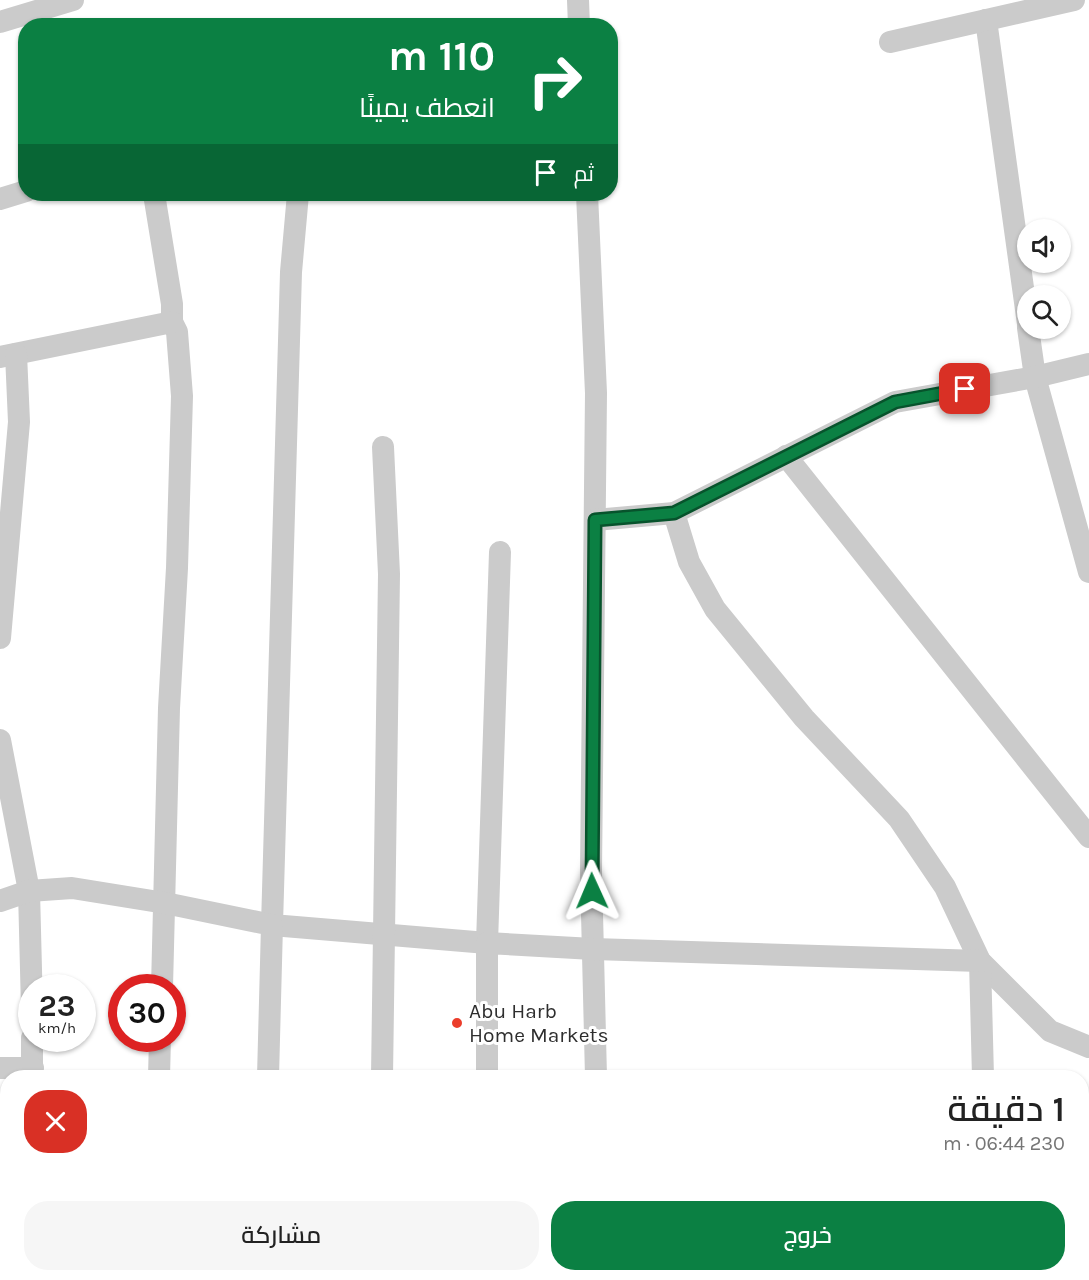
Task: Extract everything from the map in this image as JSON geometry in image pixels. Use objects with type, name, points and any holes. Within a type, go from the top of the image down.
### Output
[{"type":"street","points":[[0,22],[73,0]]},
{"type":"street","points":[[578,0],[579,18]]},
{"type":"street","points":[[890,42],[1074,0]]},
{"type":"street","points":[[986,20],[1023,285]]},
{"type":"street","points":[[0,199],[18,193]]},
{"type":"street","points":[[155,201],[172,304],[172,322],[177,332],[182,396],[177,568],[169,708],[162,974]]},
{"type":"street","points":[[267,1070],[291,284],[297,201]]},
{"type":"street","points":[[587,201],[596,393],[591,872],[596,1070]]},
{"type":"street","points":[[0,638],[5,523],[19,422],[8,356],[172,322]]},
{"type":"street","points":[[1030,339],[1035,377],[1089,572]]},
{"type":"street","points":[[595,520],[674,513],[895,402],[1035,377],[1089,364]]},
{"type":"street","points":[[382,1070],[389,574],[383,447]]},
{"type":"street","points":[[786,456],[1089,837]]},
{"type":"street","points":[[674,513],[689,562],[715,609],[804,718],[899,819],[945,887],[980,961],[1050,1031],[1089,1047]]},
{"type":"street","points":[[487,1070],[487,943],[500,552]]},
{"type":"street","points":[[0,740],[29,891],[31,974]]},
{"type":"street","points":[[0,901],[29,891],[72,888],[165,903],[272,925],[487,943],[593,949],[980,961]]},
{"type":"street","points":[[980,961],[983,1070]]},
{"type":"street","points":[[32,1052],[33,1070]]},
{"type":"street","points":[[159,1070],[160,1052]]},
{"type":"place","name":"Abu Harb Home Markets","points":[[457,1023]]},
{"type":"route","points":[[592,891],[595,520],[674,513],[895,402],[965,389]]}]
